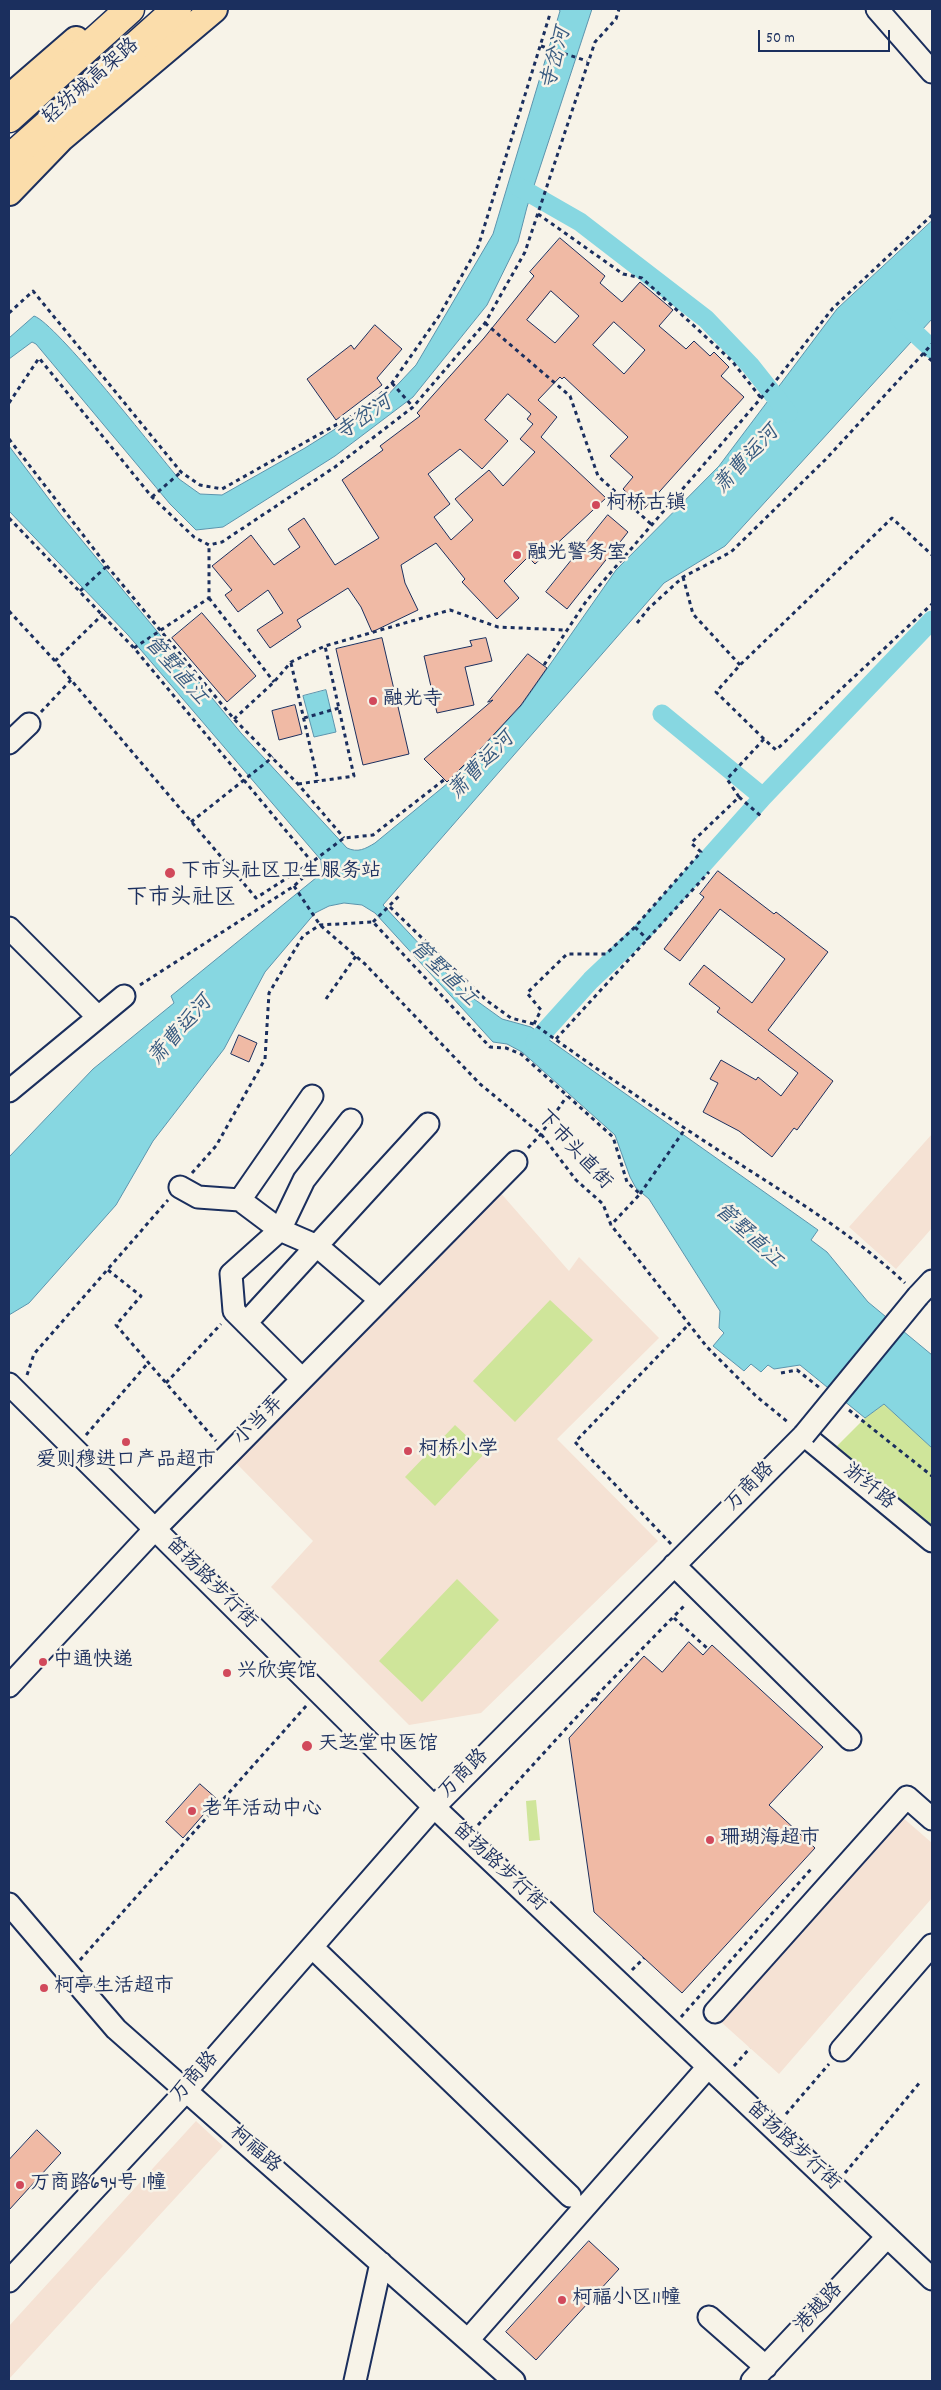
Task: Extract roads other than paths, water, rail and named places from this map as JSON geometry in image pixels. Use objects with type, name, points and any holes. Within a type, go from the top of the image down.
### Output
[{"type":"highway","name":"轻纺城高架路","points":[[9,118],[130,9]]},
{"type":"highway","name":"轻纺城高架路","points":[[9,159],[177,9]]},
{"type":"main road","points":[[9,98],[113,9]]},
{"type":"main road","points":[[9,192],[61,138],[214,9]]},
{"type":"street","points":[[877,9],[932,72]]},
{"type":"street","points":[[9,743],[29,724]]},
{"type":"street","points":[[9,928],[98,1017]]},
{"type":"street","points":[[9,1091],[124,996]]},
{"type":"street","points":[[240,1200],[312,1096]]},
{"type":"street","points":[[302,1379],[240,1317],[231,1274],[280,1230],[304,1180],[351,1120]]},
{"type":"street","points":[[240,1317],[317,1246],[428,1124]]},
{"type":"street","name":"小当弄","points":[[10,1684],[154,1529],[516,1162]]},
{"type":"street","points":[[180,1187],[198,1196],[240,1200],[280,1230],[317,1246],[380,1300]]},
{"type":"street","name":"万商路","points":[[9,2281],[186,2091],[434,1807],[804,1435],[925,1288]]},
{"type":"street","name":"笛扬路步行街","points":[[15,1390],[434,1807],[932,2279]]},
{"type":"street","name":"浙纤路","points":[[804,1435],[932,1541]]},
{"type":"street","points":[[679,1561],[850,1738]]},
{"type":"street","points":[[715,2012],[907,1797],[932,1819]]},
{"type":"street","name":"柯福路","points":[[9,1904],[116,2029],[514,2381]]},
{"type":"street","points":[[841,2050],[932,1945]]},
{"type":"street","points":[[312,1947],[570,2196]]},
{"type":"street","points":[[468,2340],[715,2074]]},
{"type":"street","name":"港越路","points":[[759,2374],[887,2237]]},
{"type":"street","points":[[355,2381],[381,2263]]},
{"type":"street","points":[[709,2317],[759,2374]]},
{"type":"water","name":"寺岔河","points":[[558,9],[592,9],[527,207],[518,242],[487,305],[413,397],[335,456],[223,527],[196,530],[170,504],[36,344],[32,342],[9,359],[9,338],[34,316],[46,324],[84,364],[179,479],[200,494],[222,495],[305,448],[386,397],[416,365],[493,234],[560,11]]},
{"type":"water","points":[[932,221],[932,319],[725,546],[664,583],[383,905],[463,991],[502,1019],[531,1027],[818,1230],[811,1240],[827,1252],[868,1302],[932,1355],[932,1448],[884,1404],[865,1418],[800,1365],[774,1369],[768,1365],[761,1372],[751,1364],[744,1371],[713,1346],[724,1333],[719,1328],[720,1311],[649,1199],[636,1188],[630,1177],[615,1135],[522,1052],[507,1044],[493,1042],[375,913],[362,905],[344,903],[329,906],[315,913],[265,972],[224,1049],[153,1141],[116,1205],[29,1303],[9,1315],[9,1157],[93,1069],[174,1003],[171,996],[322,873],[321,860],[128,635],[9,511],[9,446],[61,515],[241,733],[347,848],[361,850],[375,843],[448,783],[521,706],[616,570],[719,466],[837,309]]},
{"type":"water","points":[[326,690],[336,732],[314,737],[303,696]]},
{"type":"waterway","points":[[519,187],[580,222],[706,319],[750,365],[788,413]]},
{"type":"waterway","points":[[900,319],[932,349]]},
{"type":"waterway","points":[[535,1042],[591,980],[647,927],[763,797],[932,620]]},
{"type":"waterway","points":[[662,714],[763,797]]},
{"type":"place","name":"柯桥古镇","points":[[596,505]]},
{"type":"place","name":"融光警务室","points":[[517,555]]},
{"type":"place","name":"融光寺","points":[[373,701]]},
{"type":"place","name":"下市头社区卫生服务站","points":[[170,873]]},
{"type":"place","name":"爱则穆进口产品超市","points":[[126,1442]]},
{"type":"place","name":"柯桥小学","points":[[408,1451]]},
{"type":"place","name":"中通快递","points":[[43,1662]]},
{"type":"place","name":"兴欣宾馆","points":[[227,1673]]},
{"type":"place","name":"天芝堂中医馆","points":[[307,1746]]},
{"type":"place","name":"老年活动中心","points":[[192,1811]]},
{"type":"place","name":"珊瑚海超市","points":[[710,1840]]},
{"type":"place","name":"柯亭生活超市","points":[[44,1988]]},
{"type":"place","name":"万商路694号 1幢","points":[[20,2185]]},
{"type":"place","name":"柯福小区11幢","points":[[562,2300]]},
{"type":"district","name":"下市头社区","points":[[181,900]]},
{"type":"water label","name":"萧曹运河","points":[[748,461]]},
{"type":"water label","name":"管墅直江","points":[[174,672]]},
{"type":"water label","name":"萧曹运河","points":[[483,767]]},
{"type":"water label","name":"管墅直江","points":[[442,975]]},
{"type":"water label","name":"萧曹运河","points":[[182,1032]]},
{"type":"water label","name":"管墅直江","points":[[747,1237]]}]
